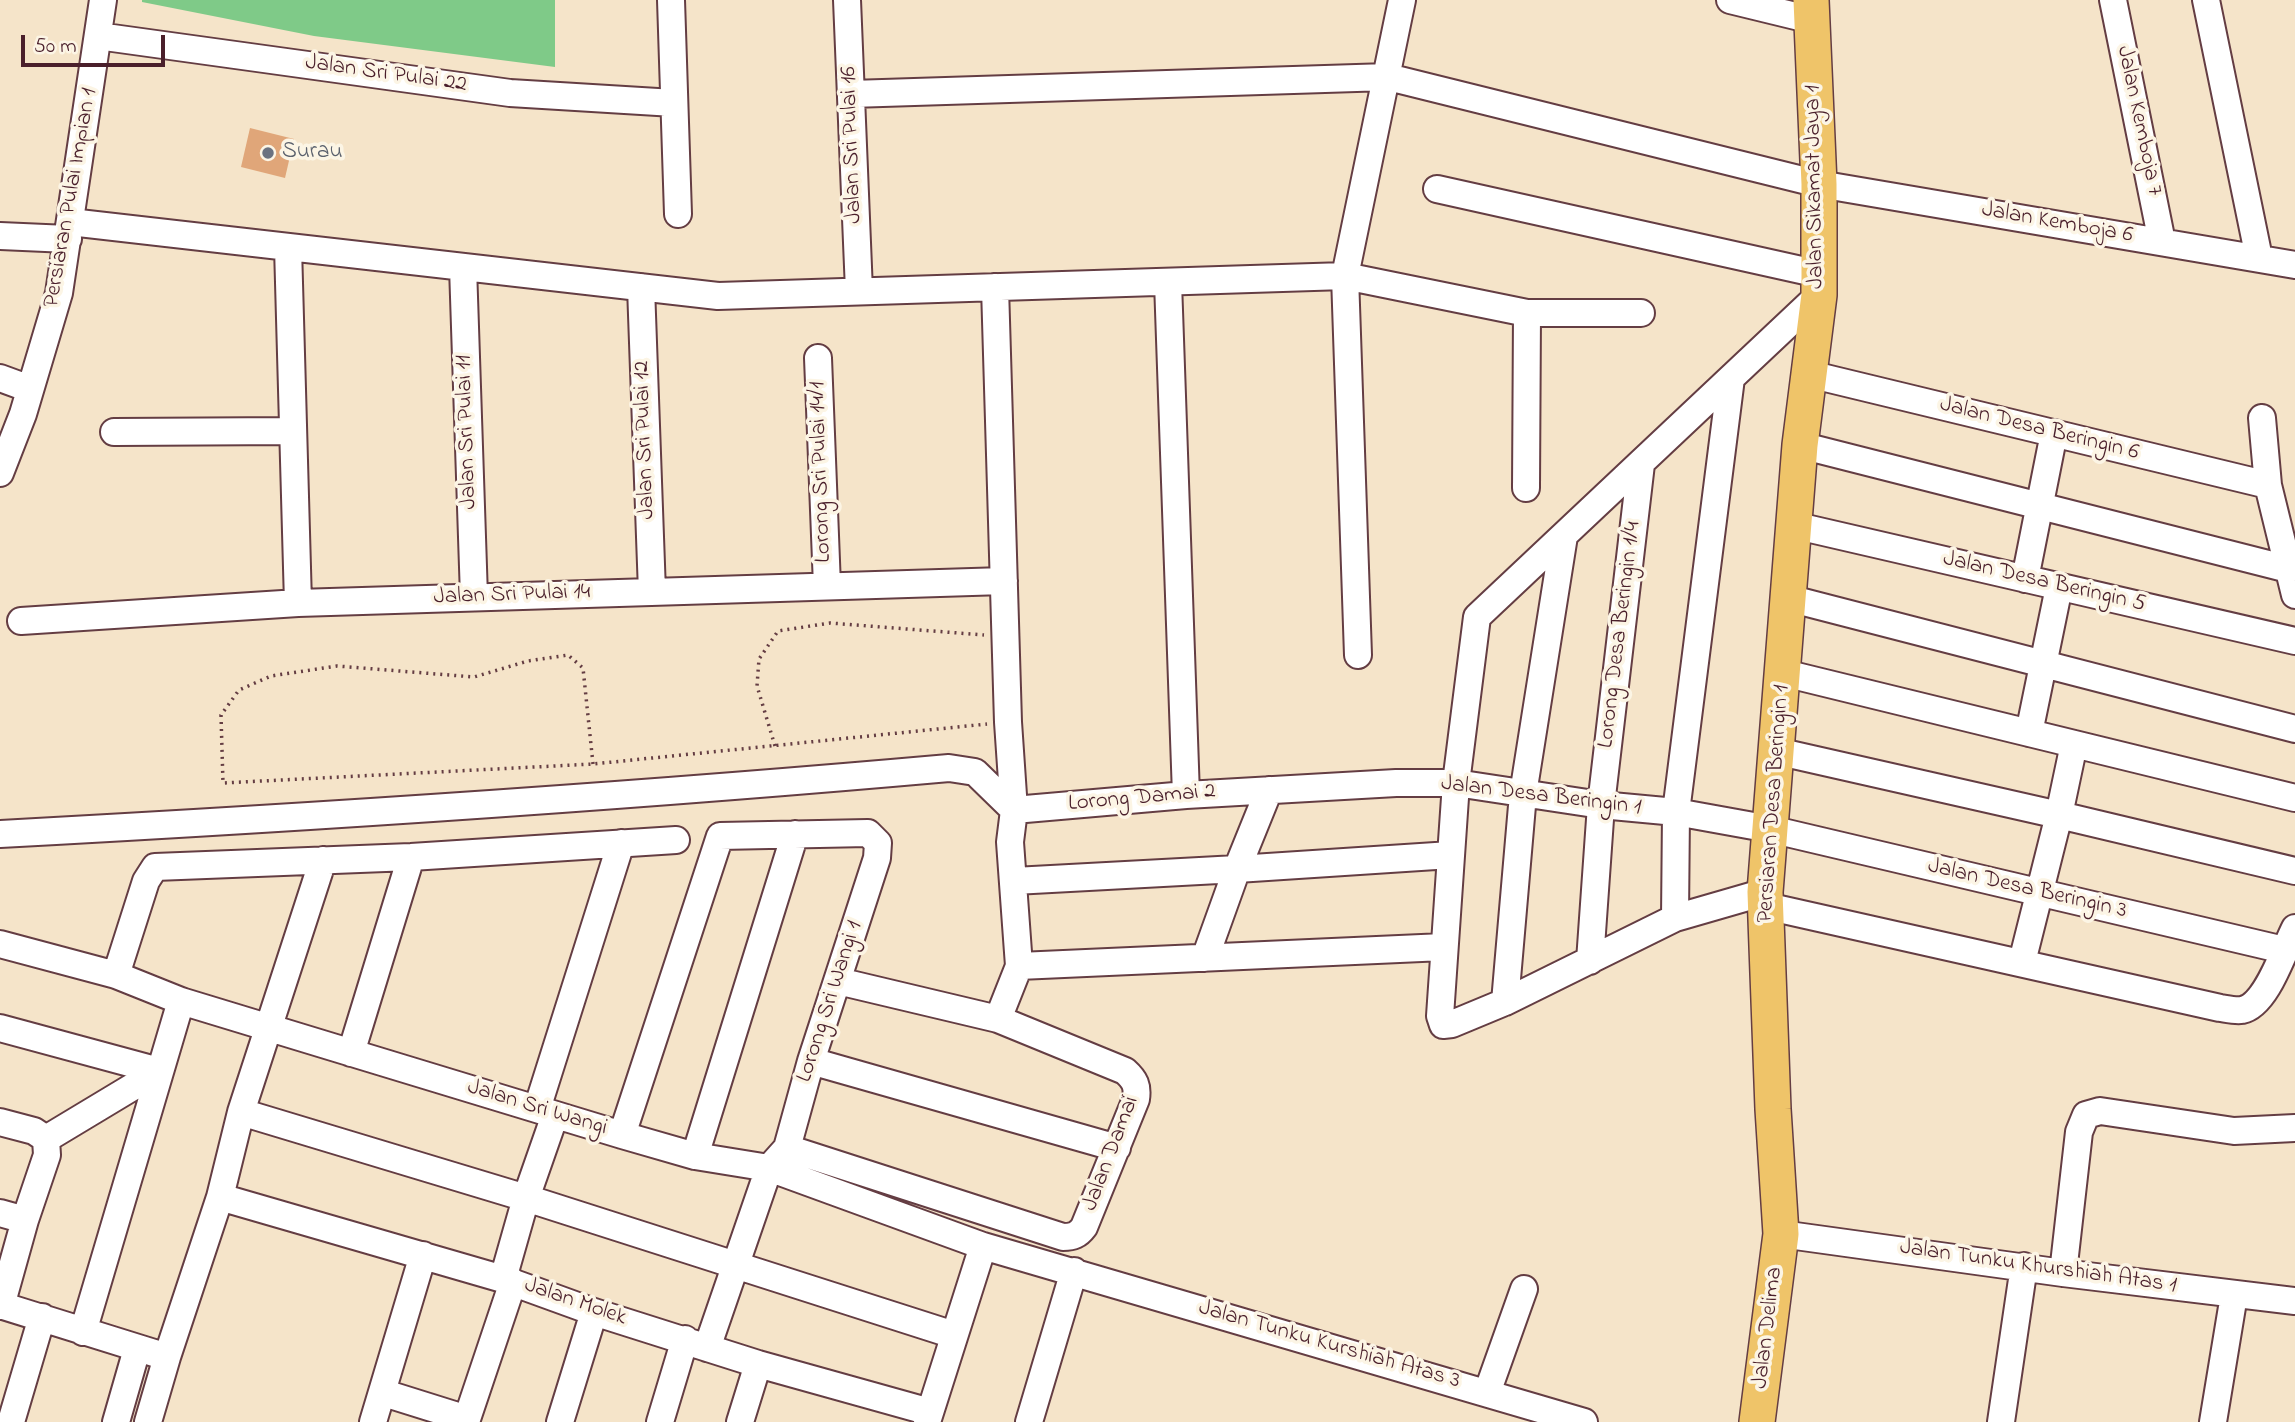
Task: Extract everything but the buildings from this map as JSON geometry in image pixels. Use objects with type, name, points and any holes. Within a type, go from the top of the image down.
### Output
[{"type":"main road","name":"Jalan Sikamat Jaya 1","points":[[1809,374],[1819,285],[1819,184],[1812,10]]},
{"type":"main road","name":"Persiaran Desa Beringin 1","points":[[1781,1234],[1773,1109],[1766,899],[1793,525],[1809,374]]},
{"type":"main road","name":"Jalan Delima","points":[[1757,1422],[1781,1234]]},
{"type":"street","name":"Persiaran Pulai Impian 1","points":[[0,473],[30,390],[59,293],[103,0]]},
{"type":"street","points":[[671,0],[678,214]]},
{"type":"street","name":"Jalan Sri Pulai 16","points":[[847,0],[859,291]]},
{"type":"street","points":[[1358,655],[1345,276],[1402,0]]},
{"type":"street","points":[[1730,0],[1812,10]]},
{"type":"street","name":"Jalan Kemboja 7","points":[[2113,0],[2162,242]]},
{"type":"street","points":[[2206,0],[2259,258]]},
{"type":"street","name":"Jalan Sri Pulai 22","points":[[98,36],[510,93],[674,103]]},
{"type":"street","name":"Jalan Kemboja 6","points":[[851,94],[1388,77],[1819,184],[2295,265]]},
{"type":"street","points":[[1437,189],[1819,285],[1731,378],[1477,617],[1456,783],[1440,1016],[1443,1026],[1505,1002],[1675,918],[1766,899],[2022,962],[2220,1008],[2241,1010],[2255,1004],[2267,988],[2289,939]]},
{"type":"street","points":[[0,236],[69,231],[288,247],[718,296],[1345,276],[1527,313],[1640,313]]},
{"type":"street","points":[[288,247],[298,603]]},
{"type":"street","name":"Jalan Sri Pulai 11","points":[[463,267],[474,597]]},
{"type":"street","points":[[1168,282],[1186,794]]},
{"type":"street","name":"Jalan Sri Pulai 12","points":[[641,287],[652,592]]},
{"type":"street","points":[[995,287],[1008,722],[1014,810],[1010,842],[1019,966],[998,1019]]},
{"type":"street","points":[[1526,488],[1527,313]]},
{"type":"street","name":"Lorong Sri Pulai 14/1","points":[[818,358],[827,586]]},
{"type":"street","name":"Jalan Desa Beringin 6","points":[[1809,374],[2268,485]]},
{"type":"street","points":[[0,378],[30,390]]},
{"type":"street","points":[[1675,918],[1676,812],[1731,378]]},
{"type":"street","points":[[2262,418],[2268,485],[2295,595]]},
{"type":"street","points":[[114,432],[293,431]]},
{"type":"street","points":[[2025,579],[2054,433]]},
{"type":"street","points":[[1800,445],[2288,569]]},
{"type":"street","name":"Lorong Desa Beringin 1/4","points":[[1590,961],[1601,805],[1641,464]]},
{"type":"street","name":"Jalan Desa Beringin 5","points":[[1793,525],[2295,642]]},
{"type":"street","points":[[1505,1002],[1523,794],[1564,536]]},
{"type":"street","name":"Jalan Sri Pulai 14","points":[[21,621],[298,603],[1004,581]]},
{"type":"street","points":[[2029,733],[2060,587]]},
{"type":"street","points":[[1788,597],[2295,729]]},
{"type":"street","points":[[1784,673],[2295,799]]},
{"type":"street","points":[[2022,962],[2074,744]]},
{"type":"street","points":[[1776,751],[2295,871]]},
{"type":"street","points":[[0,834],[714,789],[949,768],[975,772],[1014,810]]},
{"type":"street","name":"Jalan Desa Beringin 1","points":[[1269,790],[1396,783],[1456,783],[1601,805],[1676,812],[1770,829]]},
{"type":"street","points":[[1205,958],[1269,790]]},
{"type":"street","name":"Lorong Damai 2","points":[[1014,810],[1186,794],[1269,790]]},
{"type":"street","name":"Jalan Desa Beringin 3","points":[[1770,829],[2038,892],[2289,939]]},
{"type":"street","name":"Lorong Sri Wangi 1","points":[[769,1168],[787,1148],[811,1061],[877,858],[878,843],[868,833],[794,834]]},
{"type":"street","points":[[622,1135],[720,836],[794,834],[695,1156]]},
{"type":"street","points":[[116,975],[146,881],[155,867],[411,857],[676,840]]},
{"type":"street","points":[[384,1392],[466,1421],[508,1280],[546,1112],[621,844]]},
{"type":"street","points":[[1014,881],[1237,870],[1451,855]]},
{"type":"street","points":[[351,1053],[411,857]]},
{"type":"street","points":[[148,1422],[220,1197],[241,1112],[323,860]]},
{"type":"street","name":"Jalan Sri Wangi","points":[[0,944],[116,975],[181,1001],[622,1135],[695,1156],[769,1168],[983,1246],[1074,1271]]},
{"type":"street","points":[[1019,966],[1444,947]]},
{"type":"street","name":"Jalan Damai","points":[[787,1148],[1063,1237],[1071,1237],[1079,1234],[1084,1227],[1136,1099],[1138,1088],[1133,1078],[1125,1071],[998,1019],[838,981]]},
{"type":"street","points":[[83,1332],[181,1001]]},
{"type":"street","points":[[0,1028],[159,1071]]},
{"type":"street","points":[[811,1061],[1118,1148]]},
{"type":"street","points":[[46,1139],[159,1071]]},
{"type":"street","points":[[2063,1273],[2080,1132],[2086,1115],[2100,1111],[2234,1131],[2295,1128]]},
{"type":"street","points":[[241,1112],[526,1198],[954,1335]]},
{"type":"street","points":[[0,1122],[34,1131],[46,1139]]},
{"type":"street","points":[[46,1139],[47,1155],[12,1217],[0,1306],[167,1357]]},
{"type":"street","points":[[660,1422],[734,1265],[769,1168]]},
{"type":"street","name":"Jalan Molek","points":[[220,1197],[508,1280],[594,1312],[928,1417]]},
{"type":"street","name":"Jalan Tunku Khurshiah Atas 1","points":[[1781,1234],[2063,1273],[2295,1301]]},
{"type":"street","points":[[928,1417],[983,1246]]},
{"type":"street","points":[[373,1422],[423,1255]]},
{"type":"street","points":[[2001,1422],[2024,1266]]},
{"type":"street","points":[[1029,1422],[1074,1271]]},
{"type":"street","name":"Jalan Tunku Kurshiah Atas 3","points":[[1074,1271],[1584,1422]]},
{"type":"street","points":[[1487,1393],[1524,1289]]},
{"type":"street","points":[[2213,1422],[2234,1294]]},
{"type":"street","points":[[560,1422],[594,1312]]},
{"type":"street","points":[[9,1409],[42,1317]]},
{"type":"street","points":[[116,1422],[137,1349]]},
{"type":"street","points":[[740,1422],[758,1364]]},
{"type":"path","points":[[775,746],[757,686],[759,659],[778,631],[830,623],[1005,637]]},
{"type":"path","points":[[593,764],[583,668],[568,655],[528,662],[474,677],[337,667],[271,677],[239,690],[221,715],[223,783],[593,764],[1008,722]]},
{"type":"green space","points":[[142,0],[555,0],[555,67],[314,36]]},
{"type":"place","name":"Surau","points":[[268,153]]}]
